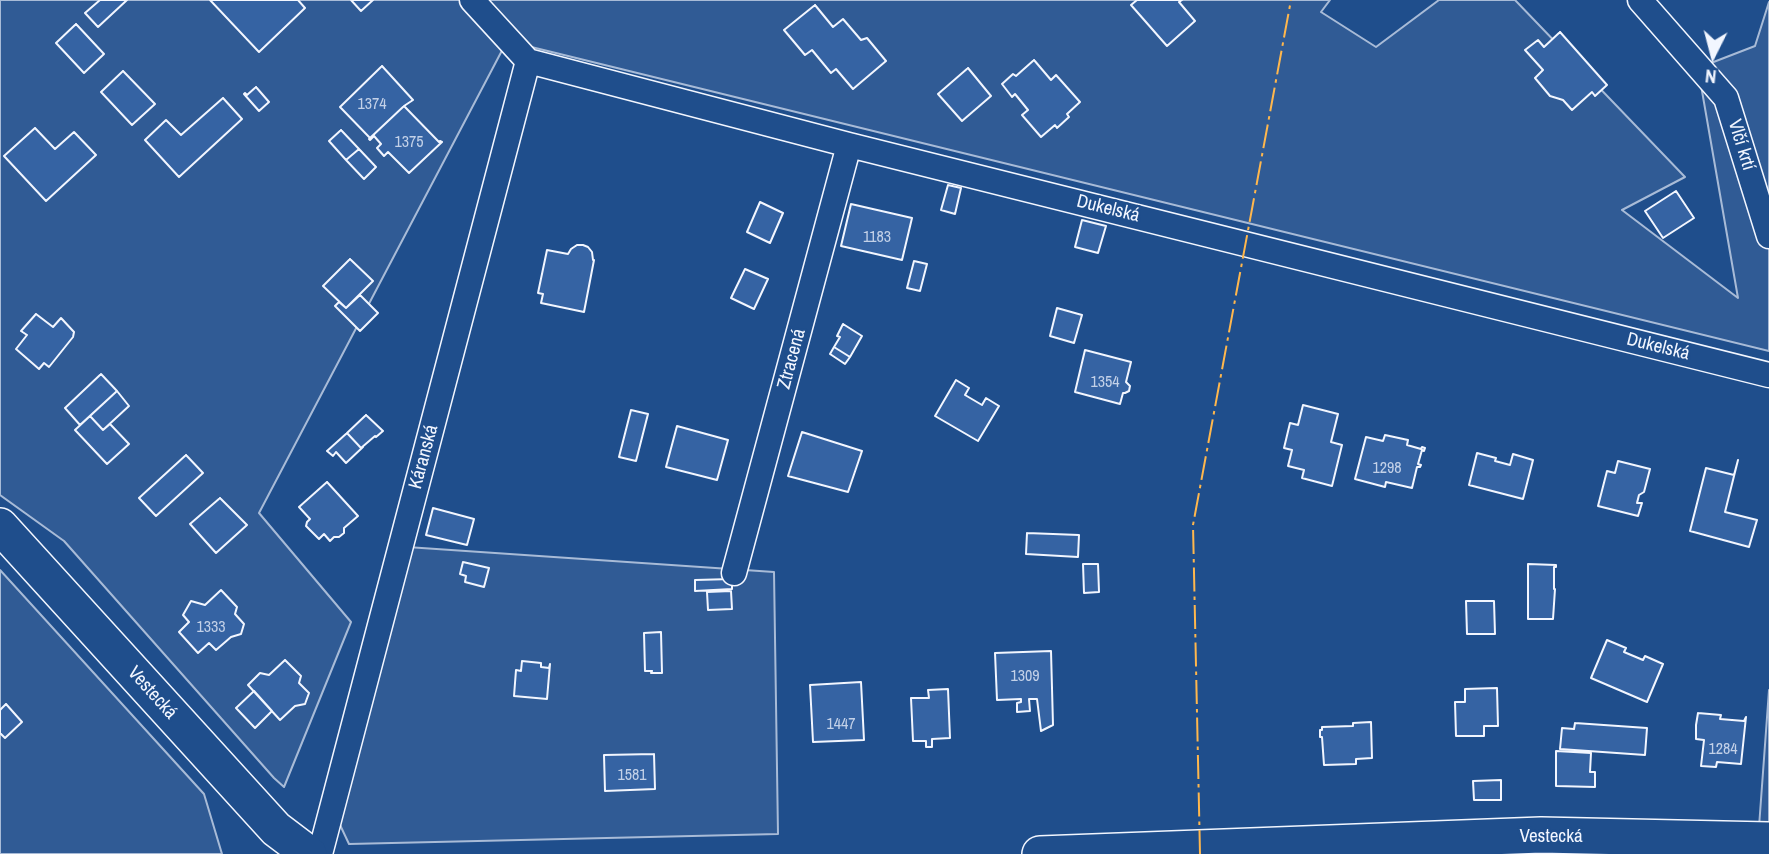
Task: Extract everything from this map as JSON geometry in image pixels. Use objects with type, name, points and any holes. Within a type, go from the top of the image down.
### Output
[{"type":"street","points":[[472,0],[528,61]]},
{"type":"street","name":"Vlčí krtí","points":[[1640,0],[1726,98],[1769,236]]},
{"type":"street","name":"Dukelská","points":[[528,61],[849,145],[1769,375]]},
{"type":"street","name":"Káranská","points":[[320,854],[528,61]]},
{"type":"street","name":"Ztracená","points":[[734,573],[849,145]]},
{"type":"street","name":"Vestecká","points":[[0,526],[276,829],[309,854]]},
{"type":"street","name":"Vestecká","points":[[1040,854],[1189,851],[1541,835],[1769,840]]},
{"type":"shaded area","points":[[0,0],[1330,0],[1321,12],[1376,47],[1439,0],[1515,0],[1685,177],[1622,210],[1738,298],[1698,68],[1755,46],[1769,2],[1769,351],[507,41],[259,513],[351,622],[284,787],[64,541],[0,495]]},
{"type":"shaded area","points":[[407,547],[774,572],[778,834],[349,844],[333,810]]},
{"type":"shaded area","points":[[0,570],[204,794],[222,854],[0,854]]},
{"type":"shaded area","points":[[1769,690],[1769,822],[1759,827]]},
{"type":"building","points":[[100,0],[127,0],[98,27],[85,13]]},
{"type":"building","points":[[210,0],[298,0],[305,8],[259,52]]},
{"type":"building","points":[[351,0],[373,0],[361,11]]},
{"type":"building","points":[[1137,0],[1182,0],[1179,2],[1195,21],[1167,46],[1131,5]]},
{"type":"building","points":[[815,5],[833,27],[843,19],[861,40],[867,38],[886,61],[853,89],[836,69],[831,73],[812,50],[805,55],[784,30]]},
{"type":"building","points":[[76,24],[104,54],[84,73],[56,43]]},
{"type":"building","points":[[1560,32],[1607,85],[1595,96],[1592,92],[1572,110],[1563,100],[1550,96],[1535,78],[1543,70],[1525,50],[1538,40],[1544,47]]},
{"type":"building","points":[[1034,60],[1051,80],[1056,75],[1080,102],[1057,128],[1055,125],[1041,137],[1022,115],[1028,110],[1015,94],[1012,97],[1002,84]]},
{"type":"building","points":[[382,66],[413,100],[370,138],[340,107]]},
{"type":"building","points":[[968,68],[991,96],[962,121],[938,94]]},
{"type":"building","points":[[123,71],[155,104],[132,125],[101,92]]},
{"type":"building","points":[[256,87],[269,102],[259,111],[244,94],[247,95]]},
{"type":"building","points":[[223,98],[242,119],[179,177],[145,140],[166,120],[181,135]]},
{"type":"building","points":[[404,106],[442,142],[409,173],[388,152],[384,156],[377,148],[381,144],[374,136],[369,139]]},
{"type":"building","points":[[35,128],[55,149],[74,132],[96,155],[46,201],[4,156]]},
{"type":"building","points":[[341,130],[359,149],[346,160],[329,141]]},
{"type":"building","points":[[359,149],[376,167],[364,179],[346,160]]},
{"type":"building","points":[[948,185],[961,188],[955,214],[941,210]]},
{"type":"building","points":[[1676,191],[1694,218],[1663,238],[1645,211]]},
{"type":"building","points":[[760,202],[783,213],[770,243],[747,232]]},
{"type":"building","points":[[851,204],[912,218],[902,260],[841,246]]},
{"type":"building","points":[[1082,220],[1106,226],[1098,253],[1075,247]]},
{"type":"building","points":[[577,245],[588,247],[594,260],[584,312],[541,303],[543,294],[538,293],[547,250],[568,254]]},
{"type":"building","points":[[350,259],[373,281],[346,308],[323,286]]},
{"type":"building","points":[[914,261],[927,264],[920,291],[907,288]]},
{"type":"building","points":[[745,269],[768,279],[754,309],[731,298]]},
{"type":"building","points":[[360,295],[378,313],[360,331],[335,306],[339,302],[346,308]]},
{"type":"building","points":[[1057,308],[1082,315],[1074,343],[1050,336]]},
{"type":"building","points":[[36,314],[53,327],[61,318],[74,332],[49,367],[44,363],[39,369],[16,349],[27,335],[21,331]]},
{"type":"building","points":[[843,324],[862,336],[850,357],[834,347]]},
{"type":"building","points":[[834,347],[850,357],[845,364],[830,354]]},
{"type":"building","points":[[1085,350],[1131,362],[1126,382],[1130,386],[1129,391],[1123,393],[1120,404],[1075,392]]},
{"type":"building","points":[[101,374],[117,391],[80,425],[65,408]]},
{"type":"building","points":[[956,380],[969,388],[965,395],[982,405],[986,398],[999,406],[978,441],[935,416]]},
{"type":"building","points":[[117,391],[129,406],[103,430],[90,416]]},
{"type":"building","points":[[1303,405],[1338,414],[1331,442],[1342,445],[1332,486],[1302,478],[1304,470],[1288,466],[1292,450],[1284,448],[1290,423],[1298,425]]},
{"type":"building","points":[[631,410],[648,414],[636,461],[619,457]]},
{"type":"building","points":[[366,415],[383,431],[361,448],[347,433]]},
{"type":"building","points":[[90,416],[103,430],[110,424],[129,444],[107,464],[75,430]]},
{"type":"building","points":[[677,426],[728,440],[717,480],[666,467]]},
{"type":"building","points":[[802,432],[862,451],[848,492],[788,476]]},
{"type":"building","points":[[347,433],[363,447],[346,463],[336,452],[333,456],[327,451]]},
{"type":"building","points":[[1385,435],[1408,440],[1407,445],[1425,448],[1422,450],[1418,464],[1421,465],[1417,467],[1412,488],[1386,482],[1385,487],[1355,479],[1366,437],[1383,441]]},
{"type":"building","points":[[1477,453],[1510,465],[1513,454],[1533,460],[1523,499],[1469,485]]},
{"type":"building","points":[[186,455],[203,473],[156,516],[139,498]]},
{"type":"building","points":[[1738,460],[1725,512],[1757,520],[1749,547],[1690,531],[1706,468],[1734,475]]},
{"type":"building","points":[[1618,461],[1650,469],[1644,492],[1639,495],[1637,503],[1642,503],[1638,516],[1598,506],[1607,471],[1615,473]]},
{"type":"building","points":[[327,482],[358,516],[344,528],[344,533],[330,541],[324,534],[319,539],[306,526],[310,519],[299,507]]},
{"type":"building","points":[[220,498],[247,525],[216,553],[190,524]]},
{"type":"building","points":[[433,508],[474,519],[467,545],[426,535]]},
{"type":"building","points":[[1027,533],[1079,535],[1078,557],[1026,554]]},
{"type":"building","points":[[463,562],[489,568],[484,587],[465,582],[466,576],[460,574]]},
{"type":"building","points":[[1083,564],[1098,564],[1099,592],[1084,593]]},
{"type":"building","points":[[1528,564],[1556,565],[1553,619],[1528,619]]},
{"type":"building","points":[[732,579],[732,589],[695,591],[695,580]]},
{"type":"building","points":[[221,590],[237,607],[235,614],[244,624],[241,634],[231,637],[216,650],[209,643],[198,653],[179,632],[189,622],[183,615],[191,601],[205,605]]},
{"type":"building","points":[[731,591],[732,609],[708,610],[707,592]]},
{"type":"building","points":[[1466,601],[1494,601],[1495,634],[1467,634]]},
{"type":"building","points":[[661,632],[662,673],[651,673],[652,671],[645,671],[644,633]]},
{"type":"building","points":[[1607,640],[1626,648],[1624,652],[1643,660],[1645,656],[1663,664],[1647,702],[1591,678]]},
{"type":"building","points":[[1051,651],[1053,725],[1041,731],[1037,699],[1029,699],[1030,711],[1017,712],[1017,703],[1021,702],[1021,699],[997,700],[995,653]]},
{"type":"building","points":[[285,660],[301,676],[299,683],[309,693],[305,704],[295,706],[280,720],[248,685],[260,673],[269,675]]},
{"type":"building","points":[[522,661],[541,663],[541,667],[549,668],[550,664],[547,699],[514,696],[516,670],[521,671]]},
{"type":"building","points":[[861,682],[864,740],[813,742],[810,685]]},
{"type":"building","points":[[1497,688],[1498,726],[1484,726],[1484,736],[1456,736],[1455,702],[1465,702],[1465,689]]},
{"type":"building","points":[[948,689],[950,738],[932,739],[932,747],[926,747],[926,741],[913,741],[911,698],[929,698],[928,690]]},
{"type":"building","points":[[254,691],[272,711],[255,728],[236,708]]},
{"type":"building","points":[[6,704],[22,722],[5,738],[0,733],[0,710]]},
{"type":"building","points":[[1698,713],[1721,715],[1720,719],[1744,721],[1746,717],[1741,764],[1717,762],[1716,767],[1701,766],[1704,740],[1696,739]]},
{"type":"building","points":[[1371,722],[1372,758],[1356,759],[1356,764],[1324,765],[1320,737],[1322,727],[1353,726],[1353,723]]},
{"type":"building","points":[[1575,723],[1647,728],[1645,755],[1560,749],[1562,728],[1574,729]]},
{"type":"building","points":[[1556,751],[1591,753],[1590,772],[1595,772],[1595,787],[1556,786]]},
{"type":"building","points":[[654,754],[655,789],[605,791],[604,755]]},
{"type":"building","points":[[1501,780],[1501,800],[1474,800],[1473,781]]},
{"type":"power","points":[[1200,854],[1193,525],[1291,0]]}]
